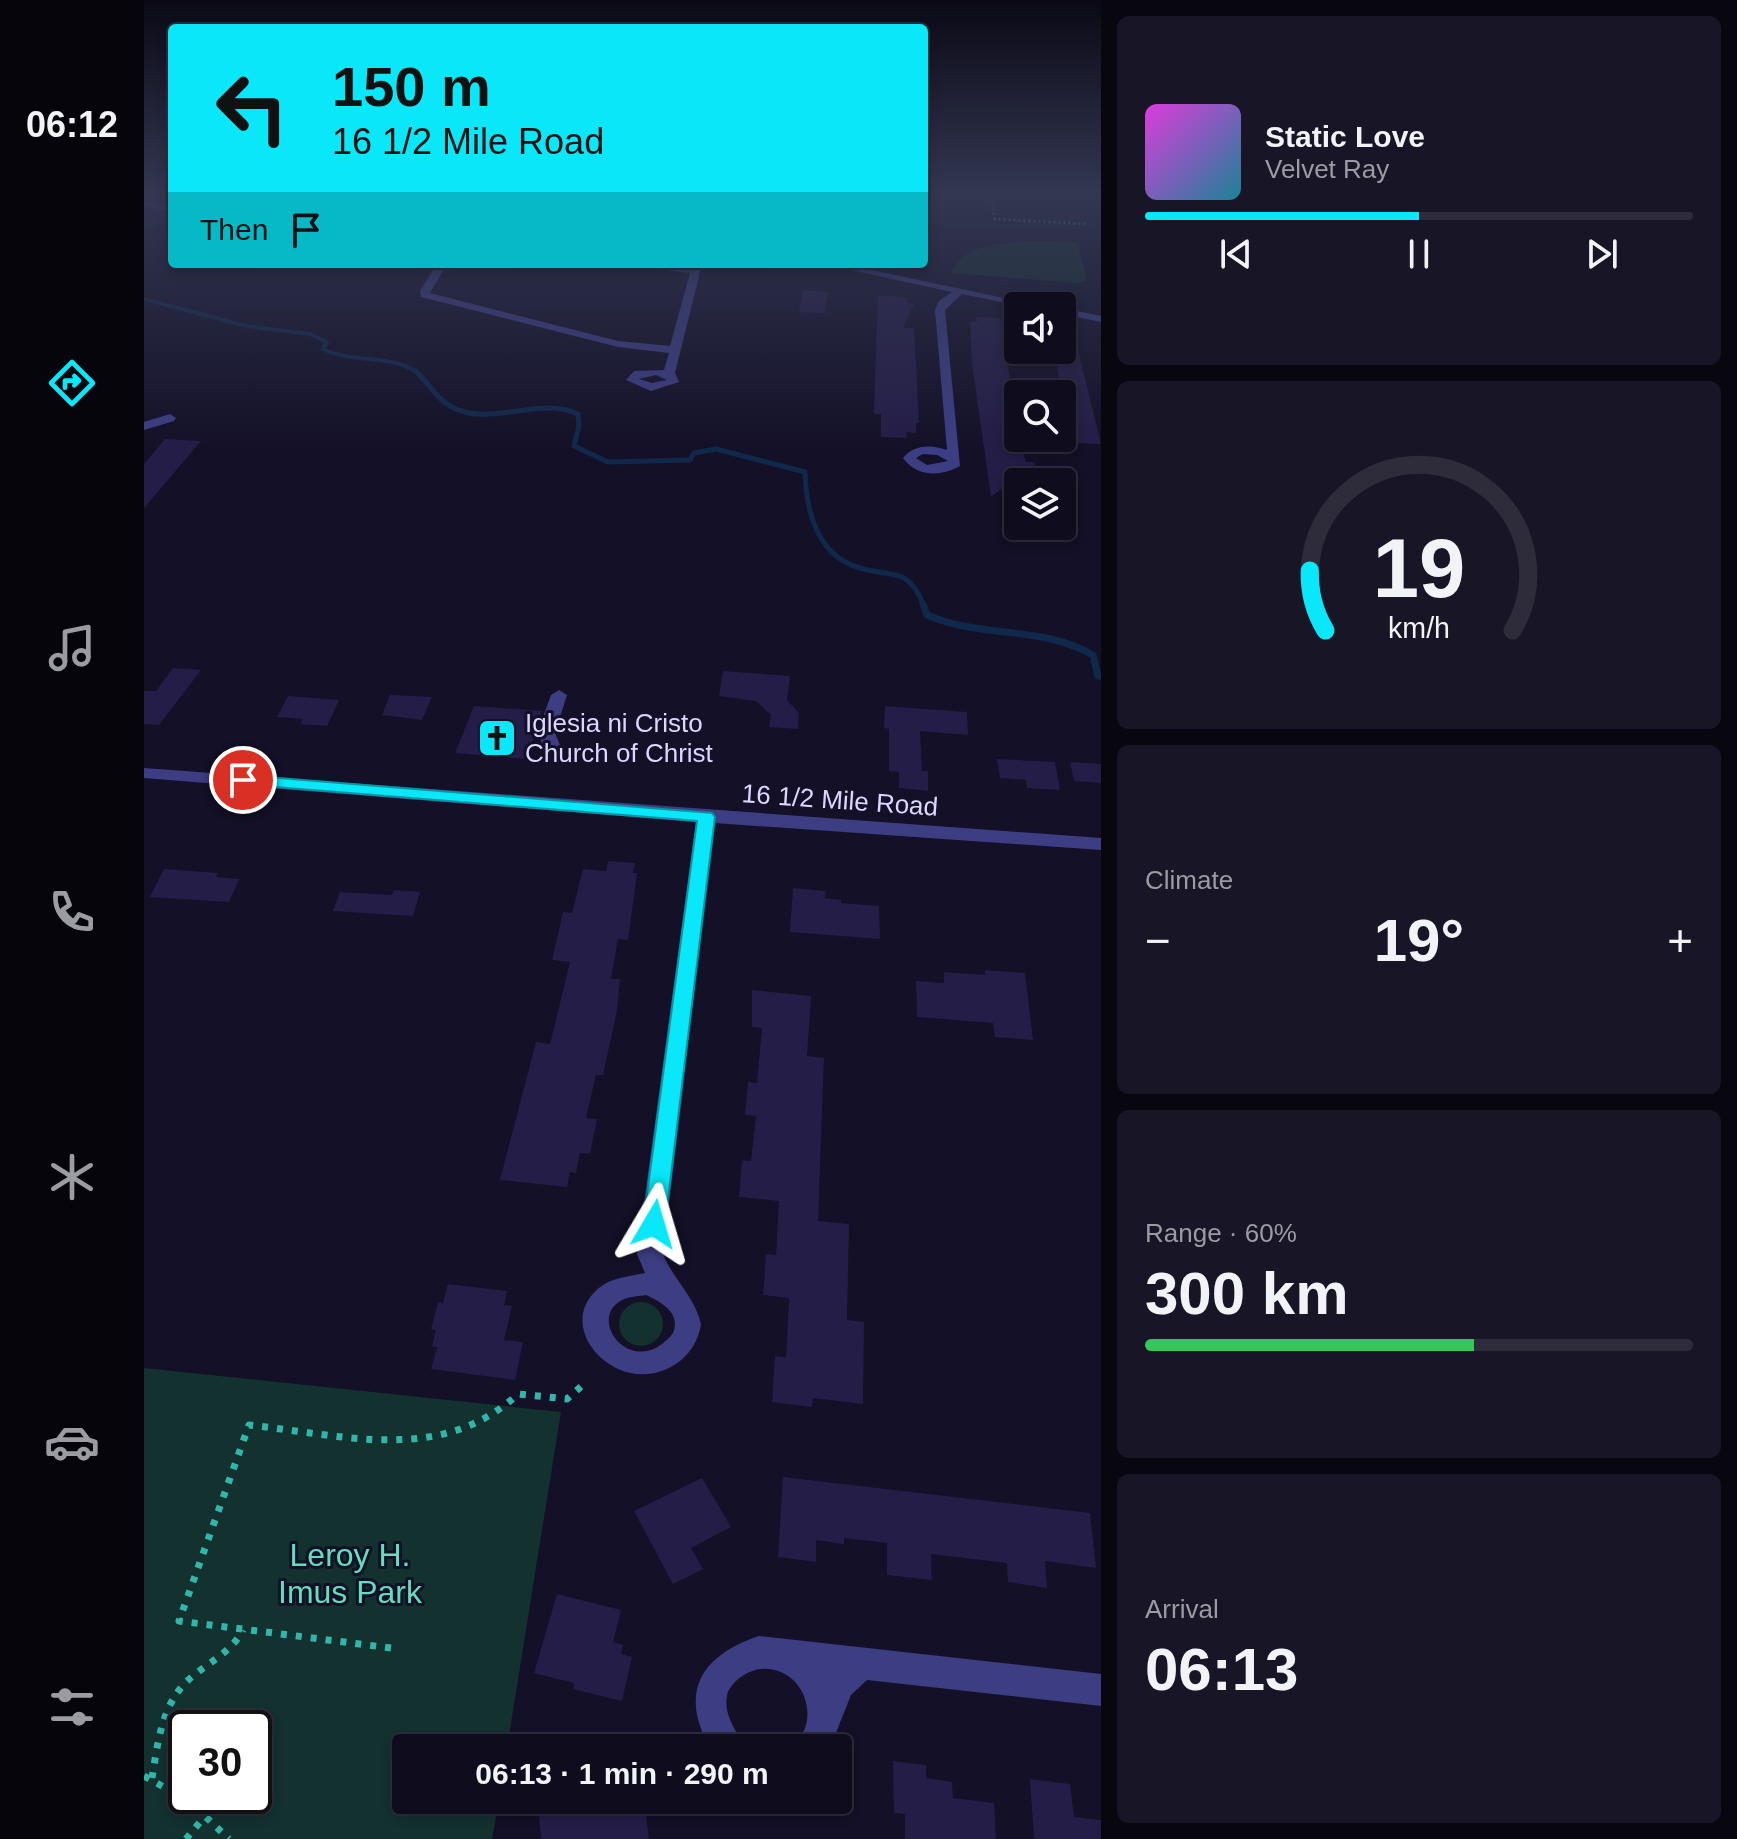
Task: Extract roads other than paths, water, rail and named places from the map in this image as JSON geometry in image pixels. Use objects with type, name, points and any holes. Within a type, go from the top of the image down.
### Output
[{"type":"street","points":[[433,279],[425,295],[618,344],[674,350]]},
{"type":"street","points":[[669,370],[634,375],[632,380],[645,386],[664,386],[673,382],[669,370],[693,279]]},
{"type":"street","points":[[900,279],[1004,300]]},
{"type":"street","points":[[953,451],[914,452],[910,461],[925,469],[940,469],[955,463],[940,310],[943,303],[960,291]]},
{"type":"street","points":[[1076,314],[1101,319]]},
{"type":"street","points":[[144,426],[170,418]]},
{"type":"street","points":[[551,745],[546,733],[559,695]]},
{"type":"street","name":"16 1/2 Mile Road","points":[[144,773],[1101,844]]},
{"type":"street","points":[[618,1289],[646,1284],[672,1295],[682,1304],[687,1316],[683,1341],[660,1360],[645,1364],[614,1356],[596,1334],[594,1320],[598,1307],[650,1254],[706,817]]},
{"type":"street","points":[[650,1254],[672,1295]]},
{"type":"street","points":[[720,1734],[712,1720],[714,1683],[724,1667],[738,1656],[754,1651],[1101,1690]]},
{"type":"street","points":[[789,1656],[815,1682],[822,1702],[817,1734]]},
{"type":"street","points":[[817,1734],[840,1684],[863,1662]]},
{"type":"waterway","points":[[144,299],[246,326],[310,334],[327,342],[323,349],[335,354],[396,363],[416,372]]},
{"type":"waterway","points":[[416,372],[445,403],[465,412],[498,414],[547,408],[578,414],[579,426],[574,446],[608,462],[690,460],[694,453],[716,449],[805,472],[808,502],[824,543],[845,562],[906,579],[924,606]]},
{"type":"waterway","points":[[923,604],[927,615],[948,622],[1053,639],[1073,646],[1093,655],[1098,676],[1101,677]]},
{"type":"place","name":"Iglesia ni Cristo Church of Christ","points":[[497,738]]},
{"type":"park label","name":"Leroy H. Imus Park","points":[[350,1574]]}]
